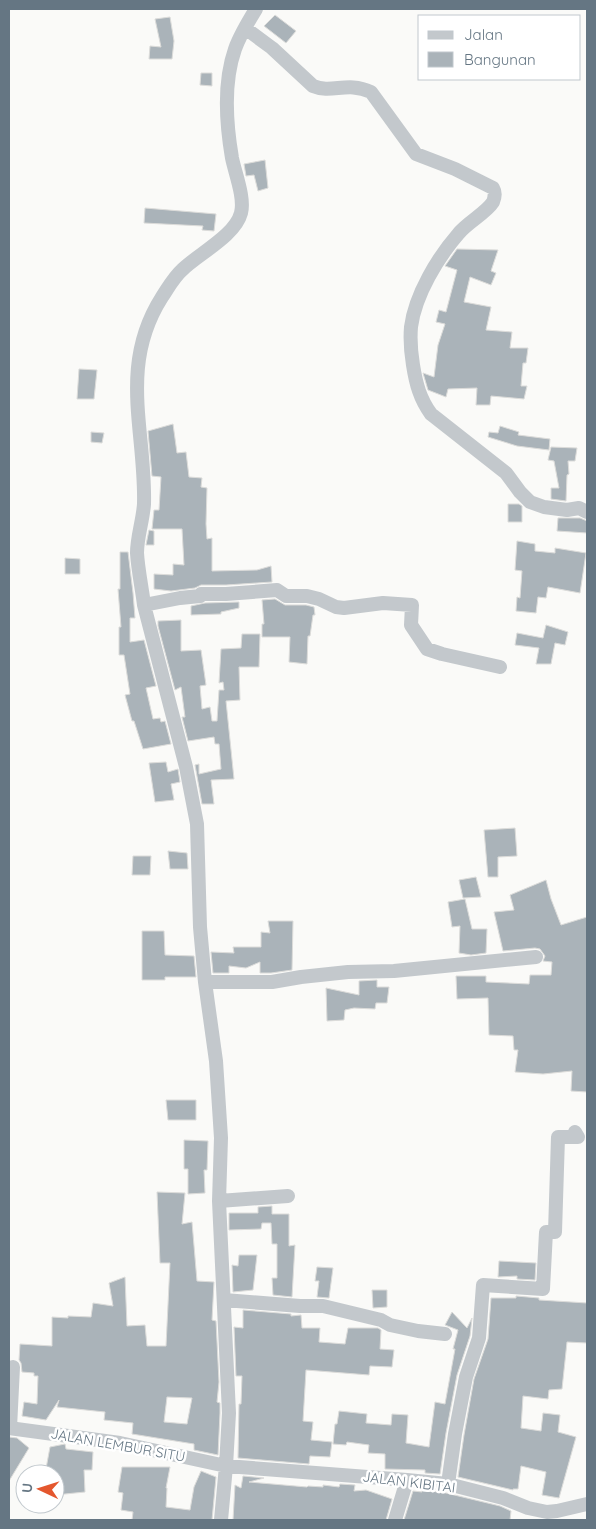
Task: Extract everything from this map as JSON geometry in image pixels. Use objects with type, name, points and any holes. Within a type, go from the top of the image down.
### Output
[{"type":"street","points":[[221,1520],[229,1413],[219,1201],[221,1138],[218,1080],[204,982],[200,927],[197,824],[186,768],[144,605],[137,552],[144,504],[137,408],[137,374],[140,355],[150,322],[159,302],[171,283],[180,271],[194,258],[222,239],[239,219],[242,212],[242,199],[229,140],[227,100],[230,66],[235,50],[256,9]]},
{"type":"street","points":[[245,28],[272,48],[313,86],[321,89],[350,86],[371,92],[416,154],[455,169],[493,188],[495,196],[492,204],[458,234],[429,276],[422,290],[411,327],[415,379],[424,403],[431,414],[506,472],[524,498],[537,506],[567,510],[579,508],[587,512]]},
{"type":"street","points":[[144,605],[200,596],[201,594],[277,590],[286,596],[319,598],[336,607],[344,608],[384,603],[402,603],[412,605],[411,625],[427,649],[500,666]]},
{"type":"street","points":[[204,982],[272,982],[348,972],[394,972],[536,958]]},
{"type":"street","points":[[448,1484],[466,1377],[479,1338],[484,1285],[543,1289],[546,1232],[555,1232],[558,1137],[578,1137],[575,1132]]},
{"type":"street","points":[[219,1201],[288,1196]]},
{"type":"street","points":[[224,1300],[323,1306],[380,1320],[390,1325],[445,1334]]},
{"type":"street","points":[[9,1428],[13,1367]]},
{"type":"street","name":"JALAN LEMBUR SITU","points":[[9,1428],[120,1443],[226,1466]]},
{"type":"street","name":"JALAN KIBITAI","points":[[226,1466],[448,1484],[547,1512],[587,1504]]},
{"type":"street","points":[[395,1520],[407,1480]]},
{"type":"building","points":[[275,15],[296,31],[286,43],[264,26]]},
{"type":"building","points":[[170,17],[174,41],[172,59],[149,59],[150,46],[161,47],[155,19]]},
{"type":"building","points":[[201,73],[212,73],[212,86],[200,85]]},
{"type":"building","points":[[265,160],[268,188],[258,191],[254,175],[246,176],[244,164]]},
{"type":"building","points":[[145,208],[216,214],[214,231],[202,230],[203,226],[144,223]]},
{"type":"building","points":[[457,249],[498,250],[491,271],[496,273],[491,285],[470,277],[464,302],[491,307],[486,330],[512,332],[510,348],[528,348],[526,363],[523,363],[521,386],[527,386],[524,399],[491,396],[490,405],[476,405],[477,388],[448,389],[446,397],[428,390],[423,373],[434,377],[438,345],[445,324],[436,322],[439,310],[446,312],[457,270],[445,266]]},
{"type":"building","points":[[79,369],[97,370],[94,399],[77,399]]},
{"type":"building","points":[[173,424],[177,453],[186,452],[189,477],[202,478],[201,487],[207,488],[206,524],[207,539],[212,538],[212,571],[257,570],[271,566],[272,582],[201,585],[195,588],[171,591],[154,589],[154,574],[173,575],[173,564],[184,565],[182,529],[152,529],[154,510],[159,510],[161,477],[152,476],[148,431]]},
{"type":"building","points":[[500,426],[519,432],[518,435],[550,439],[549,450],[517,446],[488,437],[489,432],[498,433]]},
{"type":"building","points":[[91,432],[104,433],[102,443],[91,442]]},
{"type":"building","points":[[551,447],[577,448],[575,461],[568,461],[569,474],[567,475],[566,501],[551,499],[551,488],[559,488],[554,461],[548,460]]},
{"type":"building","points":[[508,504],[519,504],[522,506],[522,522],[508,522]]},
{"type":"building","points":[[558,518],[580,518],[587,521],[587,533],[557,531]]},
{"type":"building","points":[[149,530],[154,531],[154,545],[146,545]]},
{"type":"building","points":[[517,541],[535,544],[535,551],[555,553],[555,548],[586,553],[580,593],[548,587],[546,598],[538,597],[536,613],[516,611],[517,597],[520,598],[522,571],[515,570]]},
{"type":"building","points":[[120,552],[128,552],[133,593],[135,618],[130,618],[130,642],[144,640],[156,686],[146,688],[153,719],[160,718],[161,722],[165,721],[171,744],[143,749],[134,721],[132,721],[125,695],[130,694],[124,655],[119,655],[119,627],[121,627],[118,589],[120,589]]},
{"type":"building","points":[[65,558],[80,559],[80,574],[65,574]]},
{"type":"building","points":[[275,599],[285,605],[314,607],[315,615],[313,615],[310,636],[308,636],[307,664],[289,662],[290,637],[262,637],[262,624],[264,624],[262,600]]},
{"type":"building","points":[[239,602],[239,608],[221,612],[221,614],[191,615],[191,606],[205,603]]},
{"type":"building","points":[[181,620],[181,651],[201,650],[206,685],[200,686],[202,709],[210,707],[212,721],[217,721],[219,690],[224,690],[223,682],[219,683],[221,649],[241,648],[242,634],[260,634],[259,667],[239,667],[240,700],[226,701],[234,779],[211,780],[214,804],[202,804],[195,765],[199,764],[199,774],[221,769],[219,744],[215,744],[214,737],[188,741],[182,717],[185,717],[181,687],[175,690],[158,626],[158,621]]},
{"type":"building","points":[[546,625],[568,632],[565,645],[555,643],[551,664],[536,664],[539,648],[515,645],[517,633],[543,638]]},
{"type":"building","points":[[166,762],[168,772],[178,769],[180,782],[171,784],[174,800],[155,802],[149,763]]},
{"type":"building","points":[[515,828],[517,856],[498,857],[498,877],[488,877],[484,830]]},
{"type":"building","points":[[168,851],[187,853],[188,869],[170,869]]},
{"type":"building","points":[[133,856],[151,856],[150,875],[132,875]]},
{"type":"building","points":[[476,877],[481,897],[463,898],[459,880]]},
{"type":"building","points":[[546,880],[561,925],[587,917],[587,1092],[571,1091],[572,1071],[543,1074],[515,1072],[518,1050],[514,1050],[513,1036],[489,1035],[488,998],[457,999],[456,976],[486,976],[486,982],[529,984],[530,975],[551,975],[552,962],[543,961],[545,956],[540,949],[503,951],[494,912],[514,910],[510,895]]},
{"type":"building","points":[[465,899],[472,929],[487,929],[486,953],[471,955],[459,953],[460,926],[452,927],[448,902]]},
{"type":"building","points":[[268,921],[293,921],[292,970],[260,973],[260,962],[246,968],[229,966],[229,973],[213,973],[211,952],[234,953],[233,947],[261,947],[261,932],[270,933]]},
{"type":"building","points":[[142,931],[164,931],[165,955],[194,956],[196,977],[165,977],[165,980],[142,980]]},
{"type":"building","points":[[377,980],[377,987],[389,987],[387,1003],[376,1003],[375,1009],[354,1008],[345,1010],[344,1020],[327,1021],[326,988],[359,995],[359,981]]},
{"type":"building","points":[[166,1100],[196,1100],[196,1120],[168,1120]]},
{"type":"building","points":[[184,1140],[208,1141],[207,1170],[204,1170],[205,1193],[188,1194],[188,1169],[184,1169]]},
{"type":"building","points":[[157,1192],[185,1193],[182,1224],[192,1222],[197,1281],[214,1282],[212,1320],[216,1321],[219,1382],[217,1402],[220,1403],[218,1455],[194,1450],[194,1444],[132,1434],[133,1423],[104,1420],[105,1412],[57,1407],[59,1400],[46,1420],[22,1416],[24,1402],[37,1404],[38,1376],[34,1376],[34,1373],[22,1372],[19,1360],[20,1344],[52,1346],[52,1317],[91,1317],[93,1303],[113,1306],[109,1283],[125,1277],[127,1326],[145,1325],[147,1346],[166,1346],[170,1263],[160,1263]],"holes":[[[167,1397],[192,1398],[187,1424],[164,1422]]]},
{"type":"building","points":[[272,1206],[272,1214],[289,1214],[289,1246],[295,1245],[292,1297],[273,1295],[272,1278],[277,1278],[277,1244],[272,1244],[271,1223],[262,1223],[261,1229],[229,1230],[229,1213],[258,1213],[258,1207]]},
{"type":"building","points":[[239,1255],[257,1255],[253,1290],[233,1292],[232,1265],[238,1266]]},
{"type":"building","points":[[499,1261],[536,1263],[535,1280],[517,1279],[517,1276],[498,1277]]},
{"type":"building","points":[[317,1267],[333,1268],[329,1298],[317,1297],[319,1281],[315,1281]]},
{"type":"building","points":[[372,1290],[387,1290],[387,1307],[373,1308]]},
{"type":"building","points":[[516,1296],[539,1298],[539,1300],[587,1303],[587,1343],[567,1342],[562,1389],[549,1390],[548,1399],[523,1396],[521,1428],[541,1431],[543,1413],[560,1415],[558,1432],[576,1437],[559,1498],[542,1495],[546,1472],[521,1466],[518,1489],[513,1490],[458,1477],[474,1379],[488,1339],[491,1298],[516,1298]]},
{"type":"building","points":[[243,1310],[291,1314],[291,1316],[301,1315],[302,1328],[320,1328],[319,1342],[345,1344],[348,1328],[378,1328],[381,1330],[380,1349],[394,1350],[392,1367],[370,1366],[369,1375],[306,1370],[303,1421],[313,1422],[311,1440],[332,1442],[330,1457],[310,1456],[309,1464],[238,1458],[239,1404],[241,1404],[242,1376],[236,1376],[234,1327],[243,1328]]},
{"type":"building","points":[[452,1312],[467,1328],[472,1318],[470,1336],[457,1375],[440,1474],[425,1473],[425,1470],[385,1469],[385,1454],[368,1453],[369,1445],[347,1442],[346,1445],[333,1444],[335,1424],[337,1424],[339,1411],[367,1414],[366,1423],[391,1425],[392,1414],[408,1415],[406,1443],[429,1447],[435,1402],[445,1404],[455,1349],[453,1349],[458,1330],[445,1325]]},
{"type":"building","points":[[9,1437],[17,1438],[29,1448],[19,1464],[15,1464],[15,1471],[9,1481]]},
{"type":"building","points":[[65,1444],[66,1449],[93,1452],[92,1470],[84,1470],[85,1492],[65,1494],[65,1464],[47,1464],[50,1447]]},
{"type":"building","points":[[122,1467],[170,1467],[166,1488],[166,1507],[190,1510],[194,1487],[201,1471],[216,1477],[212,1520],[132,1520],[133,1512],[121,1510],[123,1493],[118,1492]]},
{"type":"building","points":[[243,1476],[264,1478],[249,1482],[307,1487],[323,1487],[323,1485],[339,1487],[340,1484],[355,1485],[354,1491],[366,1490],[392,1499],[386,1520],[233,1520],[235,1485],[241,1488]]},
{"type":"building","points":[[422,1490],[446,1493],[500,1506],[511,1511],[510,1520],[404,1520],[413,1491],[422,1492]]}]
